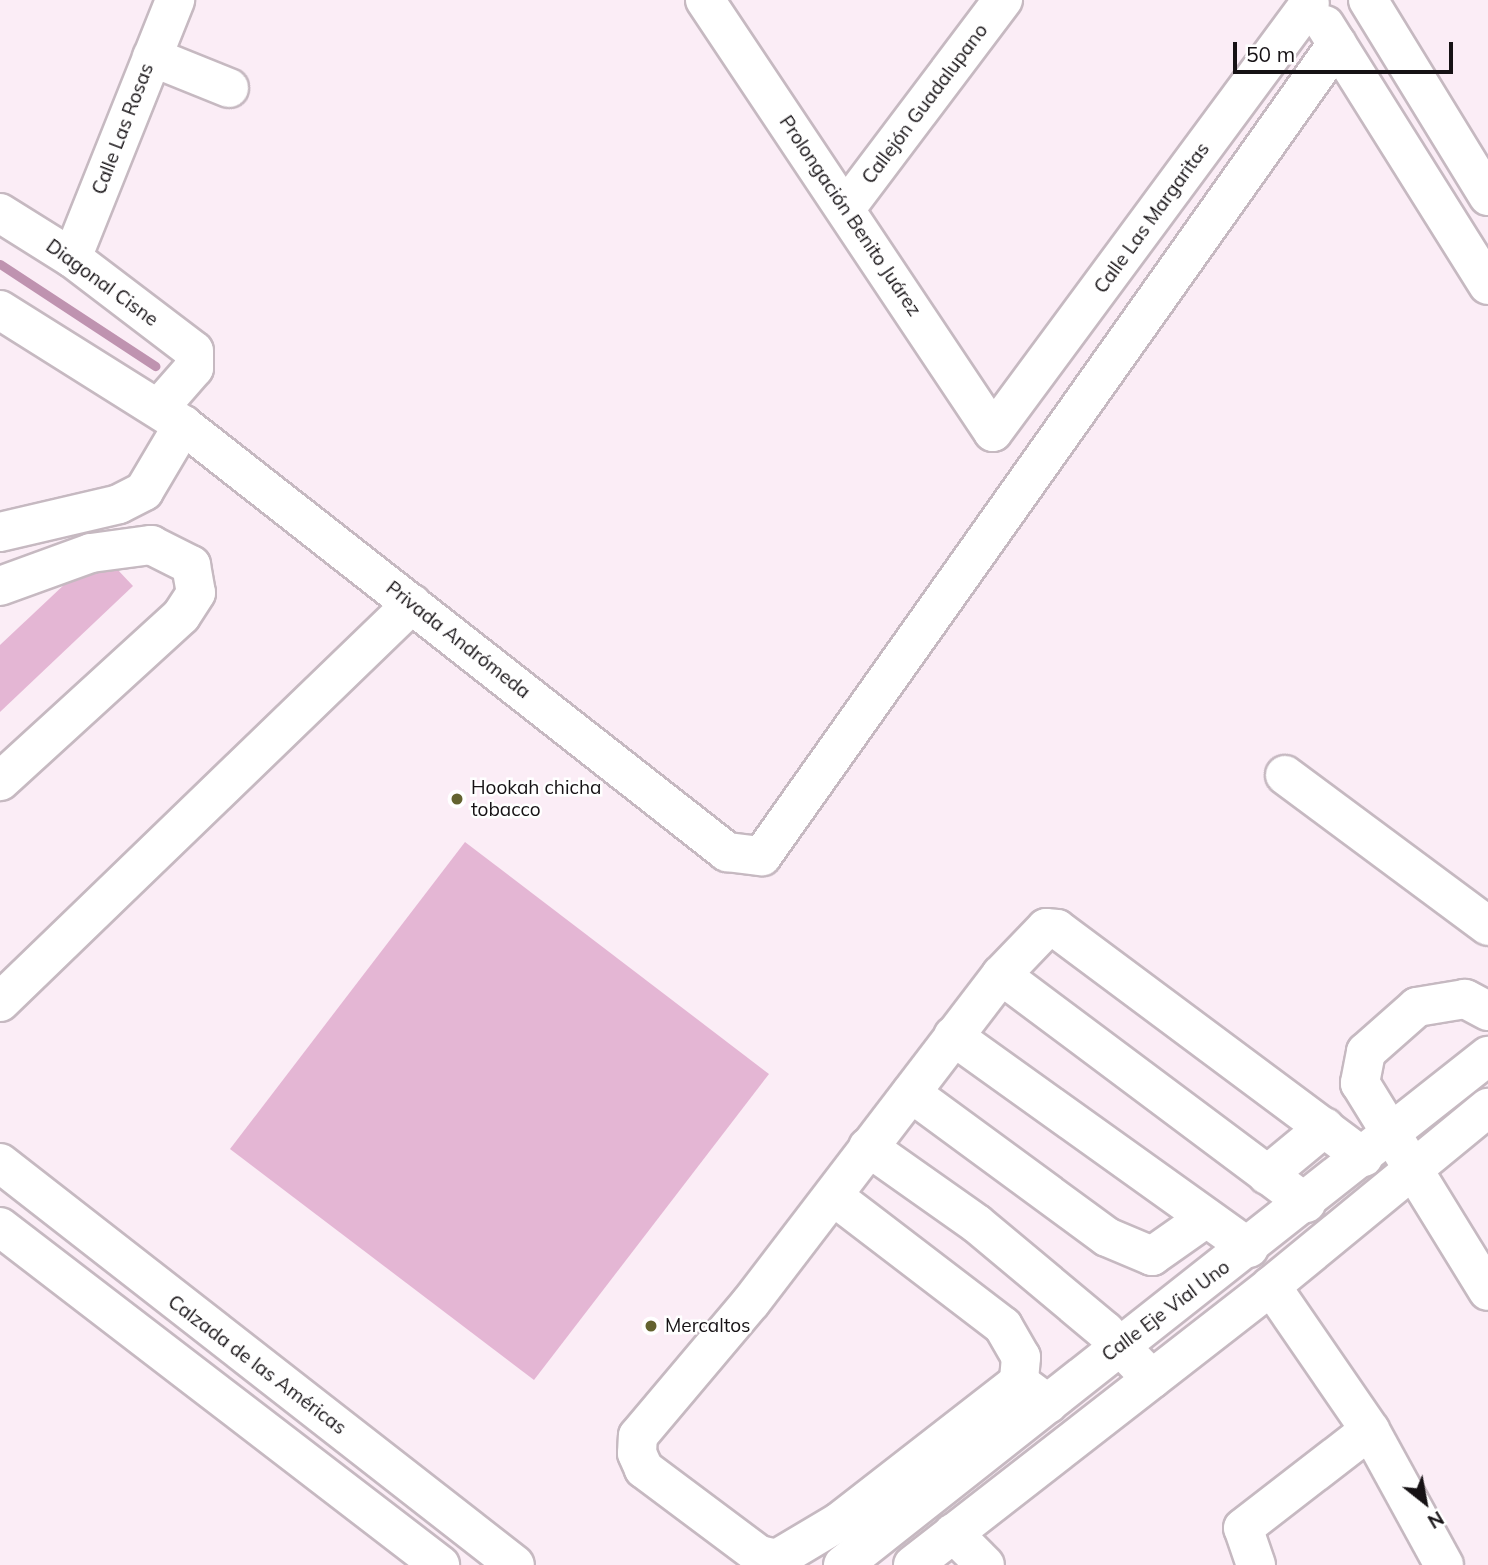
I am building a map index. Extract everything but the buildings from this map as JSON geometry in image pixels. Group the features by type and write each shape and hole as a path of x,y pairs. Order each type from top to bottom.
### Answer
{"street":[{"name":"Calle Las Rosas","path":"72,258 175,0"},
{"name":"Prolongación Benito Juárez","path":"705,0 993,432"},
{"name":"Callejón Guadalupano","path":"846,208 1003,0"},
{"path":"1368,0 1488,196"},
{"path":"1310,1 1488,285"},
{"name":"Calle Las Margaritas","path":"993,432 1310,1"},
{"name":"Privada Andrómeda","path":"171,416 727,852 762,856 1337,44"},
{"path":"152,57 229,88"},
{"name":"Diagonal Cisne","path":"0,214 72,258 199,359 171,416"},
{"path":"0,310 171,416 144,491 119,505 0,532"},
{"path":"0,586 91,553 151,545 191,565 196,593 181,616 0,781"},
{"path":"0,1002 412,604"},
{"path":"1285,775 1488,926"},
{"path":"833,1196 1003,1326 1021,1357 1033,1393 839,1522 777,1559 759,1555 644,1469 638,1436 833,1196 1001,975 1046,928 1056,929 1325,1127 1376,1146 1416,1165 1488,1291"},
{"path":"1001,975 1083,1031 1306,1203"},
{"path":"1376,1146 1360,1083 1366,1052 1418,1007 1465,999 1488,1011"},
{"path":"953,1036 1249,1248"},
{"name":"Calle Eje Vial Uno","path":"842,1565 1033,1393 1121,1345 1249,1248 1488,1056"},
{"path":"911,1093 1107,1237 1152,1256 1206,1218"},
{"path":"912,1565 1271,1286 1488,1108"},
{"path":"1267,1175 1325,1127"},
{"path":"868,1147 977,1224 1121,1345 1152,1379"},
{"name":"Calzada de las Américas","path":"0,1163 515,1565"},
{"path":"0,1227 440,1565"},
{"path":"1271,1286 1370,1430 1444,1565"},
{"path":"1256,1565 1243,1528 1370,1430"},
{"path":"953,1533 985,1565"}],"waterway":[{"path":"0,264 155,366"}],"place":[{"name":"Hookah chicha tobacco","path":"457,799"},
{"name":"Mercaltos","path":"651,1326"}]}
